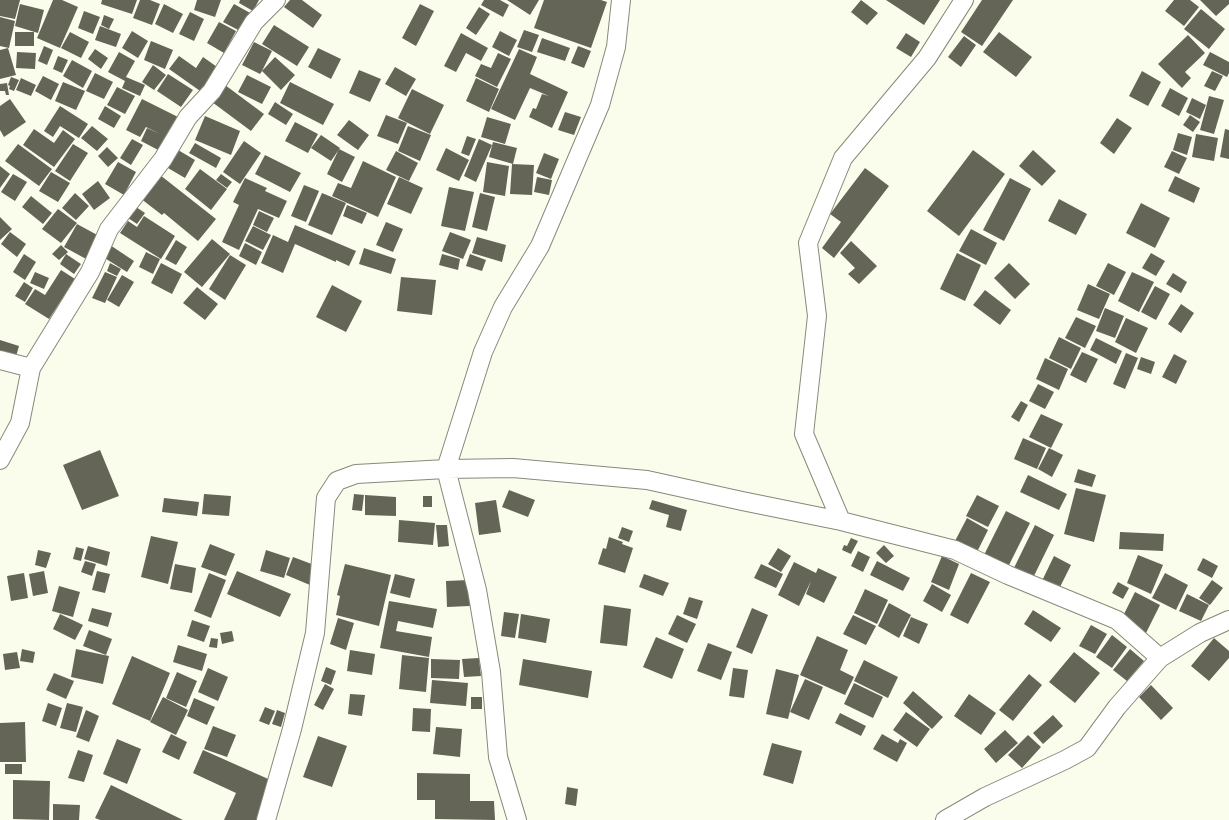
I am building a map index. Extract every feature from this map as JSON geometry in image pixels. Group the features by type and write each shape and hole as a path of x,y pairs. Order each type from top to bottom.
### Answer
{"street":[{"path":"0,460 20,423 31,368 90,272 109,229 162,159 188,117 212,92 254,22 276,0"},
{"path":"517,820 498,757 491,672 477,590 446,469 483,352 503,306 540,246 600,105 616,47 621,0"},
{"path":"841,521 804,434 816,316 808,243 843,158 927,58 964,0"},
{"path":"0,360 31,368"},
{"path":"266,820 292,729 315,633 326,498 337,481 356,474 446,469 513,468 647,480 742,502 841,521 955,550 1008,575 1116,620 1160,658"},
{"path":"945,820 985,797 1087,748 1117,707 1160,658 1200,633 1229,620"}],"building":[{"path":"0,0 20,0 15,19 0,16"},
{"path":"53,0 62,0 78,7 60,48 37,38"},
{"path":"102,0 137,0 132,14 101,4"},
{"path":"140,0 150,0 160,4 152,25 133,18"},
{"path":"197,0 221,0 215,17 194,10"},
{"path":"240,0 259,0 253,11 239,3"},
{"path":"290,0 302,0 322,15 313,28 284,7"},
{"path":"484,0 500,0 509,5 503,17 481,5"},
{"path":"507,0 539,0 530,15"},
{"path":"544,0 601,0 607,2 591,48 534,28"},
{"path":"861,0 878,13 867,25 851,12"},
{"path":"886,0 940,0 924,25"},
{"path":"982,0 1013,0 982,46 961,32"},
{"path":"1174,0 1190,0 1199,7 1184,26 1165,11"},
{"path":"1200,0 1229,0 1229,4 1216,16"},
{"path":"20,4 44,10 38,33 15,26"},
{"path":"164,4 183,14 173,33 155,24"},
{"path":"234,4 252,14 242,32 223,22"},
{"path":"420,4 434,11 416,46 402,38"},
{"path":"479,7 490,14 476,35 466,28"},
{"path":"1201,9 1225,29 1209,49 1184,29"},
{"path":"84,11 100,17 93,34 78,28"},
{"path":"190,12 204,19 194,41 179,34"},
{"path":"104,15 114,19 109,29 101,25"},
{"path":"0,17 15,21 9,48 0,46"},
{"path":"219,22 236,31 224,53 207,43"},
{"path":"274,25 309,47 297,66 262,44"},
{"path":"100,26 121,34 116,47 95,40"},
{"path":"524,30 539,35 532,52 517,47"},
{"path":"132,31 148,41 138,58 122,48"},
{"path":"500,31 517,40 509,56 492,47"},
{"path":"15,32 34,32 34,46 15,46"},
{"path":"70,32 89,42 81,58 61,48"},
{"path":"999,32 1032,57 1016,77 983,52"},
{"path":"461,33 488,48 481,61 466,53 456,72 444,66"},
{"path":"906,33 920,42 911,57 896,48"},
{"path":"1188,35 1205,53 1185,72 1191,78 1182,88 1158,64"},
{"path":"964,36 976,45 961,67 948,57"},
{"path":"542,38 570,48 565,61 537,52"},
{"path":"151,41 173,50 165,69 144,60"},
{"path":"254,42 272,51 260,74 242,65"},
{"path":"44,46 53,50 47,65 38,61"},
{"path":"578,46 591,51 584,68 571,63"},
{"path":"8,48 16,75 0,79 0,50"},
{"path":"318,48 341,59 331,79 308,67"},
{"path":"95,49 108,58 101,69 88,59"},
{"path":"519,49 537,57 530,74 568,92 552,128 529,117 533,108 536,109 542,94 549,96 530,88 515,120 491,109"},
{"path":"17,52 36,53 35,69 16,68"},
{"path":"119,52 135,61 126,77 145,85 140,96 122,88 125,81 108,72"},
{"path":"1210,52 1229,62 1227,77 1203,65"},
{"path":"498,53 511,59 497,87 475,76 481,64 491,68"},
{"path":"58,56 68,60 62,73 53,69"},
{"path":"179,56 196,68 203,57 220,69 203,93 169,69"},
{"path":"275,57 295,75 281,90 262,71"},
{"path":"72,60 92,71 83,88 63,76"},
{"path":"153,65 166,75 154,90 142,82"},
{"path":"395,67 416,79 406,96 385,84"},
{"path":"359,70 381,79 370,102 349,93"},
{"path":"1142,71 1161,82 1148,106 1129,96"},
{"path":"1212,71 1223,76 1215,91 1204,86"},
{"path":"95,73 113,82 104,99 86,91"},
{"path":"168,74 193,90 181,107 157,91"},
{"path":"247,75 271,87 262,104 238,92"},
{"path":"43,76 59,84 51,100 35,91"},
{"path":"11,77 19,80 14,91 9,89 10,86 8,85"},
{"path":"21,78 36,85 31,96 16,90"},
{"path":"476,78 499,89 489,112 466,101"},
{"path":"63,82 85,91 76,110 55,101"},
{"path":"290,82 334,104 323,125 280,103"},
{"path":"7,83 9,95 6,95 5,91 0,91 0,84"},
{"path":"225,85 264,114 251,131 212,102"},
{"path":"117,87 135,96 125,114 107,105"},
{"path":"1170,88 1188,98 1179,116 1161,106"},
{"path":"412,89 444,105 430,134 398,118"},
{"path":"1209,96 1224,100 1214,134 1200,130"},
{"path":"1192,98 1206,105 1200,119 1186,112"},
{"path":"10,99 26,122 4,137 0,130 0,106"},
{"path":"142,99 180,118 160,151 141,141 147,128 160,134 146,127 140,137 126,130"},
{"path":"275,102 293,114 286,125 268,114"},
{"path":"60,106 88,124 79,138 60,126 53,137 44,131"},
{"path":"105,106 121,116 114,128 98,119"},
{"path":"565,112 581,117 574,135 558,130"},
{"path":"386,115 407,123 398,144 377,136"},
{"path":"1190,115 1200,122 1193,132 1183,125"},
{"path":"205,116 240,131 231,155 195,140"},
{"path":"487,117 511,124 505,144 481,137"},
{"path":"1117,118 1132,128 1114,154 1100,143"},
{"path":"349,120 369,135 358,150 337,135"},
{"path":"295,122 318,134 308,153 285,141"},
{"path":"92,126 108,139 97,151 81,138"},
{"path":"408,126 431,135 420,161 398,151"},
{"path":"34,129 54,143 63,130 75,139 54,167 23,145"},
{"path":"1225,129 1229,130 1229,159 1220,157"},
{"path":"1178,133 1192,137 1187,155 1173,150"},
{"path":"1196,134 1218,138 1214,161 1192,157"},
{"path":"321,135 340,148 331,161 311,148"},
{"path":"467,136 476,139 469,156 461,153"},
{"path":"132,139 143,145 131,165 120,158"},
{"path":"479,139 492,145 476,182 464,176"},
{"path":"244,141 261,153 240,184 223,172"},
{"path":"493,142 517,148 513,164 489,157"},
{"path":"195,143 221,158 216,168 189,153"},
{"path":"18,144 52,169 39,186 5,161"},
{"path":"73,144 88,153 70,181 55,171"},
{"path":"107,147 118,158 108,167 98,156"},
{"path":"446,148 469,160 459,181 436,170"},
{"path":"339,149 355,157 342,182 327,174"},
{"path":"178,150 195,160 185,178 168,168"},
{"path":"973,150 1005,174 959,236 927,211"},
{"path":"1033,150 1056,171 1042,186 1019,166"},
{"path":"396,151 418,163 409,181 386,170"},
{"path":"1172,151 1187,158 1179,174 1164,167"},
{"path":"544,153 559,159 551,179 536,173"},
{"path":"265,155 301,173 290,192 255,174"},
{"path":"363,161 396,177 378,217 332,196 338,183 351,188"},
{"path":"118,162 136,172 124,195 105,184"},
{"path":"487,162 509,166 505,196 483,192"},
{"path":"512,164 534,165 532,195 510,194"},
{"path":"0,166 10,174 0,188"},
{"path":"865,168 889,186 834,258 822,248 841,222 830,214"},
{"path":"200,169 227,189 211,210 185,189"},
{"path":"51,172 70,183 58,202 39,191"},
{"path":"13,174 27,182 15,201 1,192"},
{"path":"221,174 232,182 227,188 216,180"},
{"path":"160,175 216,219 198,241 164,213 162,215 140,198"},
{"path":"1175,176 1200,188 1194,203 1168,191"},
{"path":"399,177 423,188 411,214 387,204"},
{"path":"537,177 552,180 549,195 534,192"},
{"path":"245,178 267,188 265,191 287,201 279,218 258,209 239,250 222,242 239,205 233,202"},
{"path":"1010,178 1031,189 1004,241 983,230"},
{"path":"98,181 110,198 94,210 82,194"},
{"path":"304,185 319,191 306,222 291,216"},
{"path":"449,187 474,192 465,231 441,226"},
{"path":"75,193 89,206 76,220 62,208"},
{"path":"322,193 346,203 332,235 308,225"},
{"path":"480,193 495,197 487,231 472,227"},
{"path":"31,196 52,213 43,224 22,207"},
{"path":"1059,199 1087,214 1076,235 1048,221"},
{"path":"1141,203 1170,218 1155,248 1126,233"},
{"path":"133,205 145,213 137,224 125,216"},
{"path":"347,205 367,213 362,224 343,216"},
{"path":"58,209 77,223 61,243 42,229"},
{"path":"259,211 274,218 267,232 253,225"},
{"path":"144,216 175,236 161,259 120,233 128,221 137,227"},
{"path":"0,217 12,229 0,240"},
{"path":"386,222 403,229 393,252 376,245"},
{"path":"77,224 101,237 88,260 64,247"},
{"path":"295,225 356,251 349,266 295,244 283,273 261,263 273,235 288,242"},
{"path":"253,226 271,235 263,250 245,241"},
{"path":"971,229 997,243 986,265 959,251"},
{"path":"10,232 26,244 17,257 1,244"},
{"path":"450,232 471,240 463,259 442,251"},
{"path":"477,237 506,245 502,262 472,253"},
{"path":"212,239 230,254 202,287 184,272"},
{"path":"176,240 187,247 176,265 165,259"},
{"path":"851,241 877,266 859,284 848,274 855,268 840,253"},
{"path":"245,243 262,252 256,265 239,256"},
{"path":"61,245 68,252 59,260 52,254"},
{"path":"110,245 134,261 127,272 103,257"},
{"path":"364,248 396,259 391,274 359,264"},
{"path":"146,252 160,259 153,274 139,267"},
{"path":"957,253 981,265 965,301 940,289"},
{"path":"1151,253 1165,261 1156,276 1142,268"},
{"path":"24,254 36,262 25,280 13,272"},
{"path":"66,254 81,264 74,274 60,264"},
{"path":"442,254 460,259 458,270 439,265"},
{"path":"470,254 486,260 482,271 466,266"},
{"path":"230,255 246,265 225,300 209,289"},
{"path":"110,263 121,269 117,276 107,271"},
{"path":"161,263 182,274 172,294 151,283"},
{"path":"1009,263 1030,284 1015,299 994,278"},
{"path":"1108,263 1126,272 1114,295 1096,286"},
{"path":"61,270 75,279 49,319 25,304 35,289 45,295"},
{"path":"35,272 49,278 44,289 30,283"},
{"path":"105,272 117,277 105,303 92,298"},
{"path":"1132,272 1154,282 1139,312 1118,301"},
{"path":"1173,273 1187,282 1181,293 1166,284"},
{"path":"122,275 134,282 119,307 107,300"},
{"path":"401,277 436,280 432,315 397,311"},
{"path":"24,282 33,288 25,302 15,296"},
{"path":"1088,284 1110,294 1099,319 1077,310"},
{"path":"332,285 362,301 346,332 316,317"},
{"path":"1155,286 1170,294 1156,320 1141,312"},
{"path":"197,287 218,304 205,320 183,303"},
{"path":"985,290 1011,310 1000,325 973,305"},
{"path":"1181,304 1194,313 1181,333 1168,324"},
{"path":"1105,308 1124,316 1115,338 1096,331"},
{"path":"1076,317 1096,326 1085,348 1065,338"},
{"path":"1126,318 1148,328 1136,353 1115,342"},
{"path":"1059,337 1081,348 1071,369 1049,358"},
{"path":"1096,338 1122,351 1116,364 1090,350"},
{"path":"0,340 19,346 15,360 0,356"},
{"path":"1082,352 1098,359 1086,383 1070,375"},
{"path":"1126,353 1138,358 1125,389 1113,384"},
{"path":"1174,354 1187,361 1176,384 1162,377"},
{"path":"1141,357 1155,362 1151,374 1137,369"},
{"path":"1045,358 1068,369 1059,390 1036,379"},
{"path":"1038,384 1054,392 1045,409 1029,401"},
{"path":"1021,401 1028,405 1019,422 1011,417"},
{"path":"1041,414 1063,424 1051,448 1029,437"},
{"path":"1023,438 1046,448 1037,469 1014,459"},
{"path":"1049,448 1063,455 1052,477 1038,469"},
{"path":"100,450 119,496 82,510 63,465"},
{"path":"1078,469 1096,475 1092,487 1074,482"},
{"path":"1028,475 1067,494 1059,510 1020,492"},
{"path":"1076,488 1106,495 1094,542 1064,534"},
{"path":"509,490 535,500 528,517 502,507"},
{"path":"204,494 231,496 229,516 202,514"},
{"path":"354,494 364,495 362,511 352,510"},
{"path":"365,495 396,497 396,516 365,515"},
{"path":"977,495 999,506 988,527 966,516"},
{"path":"423,496 432,496 432,507 423,507"},
{"path":"164,498 199,502 197,516 162,512"},
{"path":"496,500 501,532 479,535 475,503"},
{"path":"652,500 687,510 681,531 666,527 669,515 649,509"},
{"path":"1006,511 1030,523 1008,567 984,555"},
{"path":"967,518 988,530 977,552 955,541"},
{"path":"399,520 435,523 433,545 398,542"},
{"path":"436,525 447,525 449,546 438,547"},
{"path":"1035,525 1054,535 1031,582 1012,572"},
{"path":"622,527 633,531 629,542 618,538"},
{"path":"1120,532 1164,534 1163,551 1119,549"},
{"path":"151,536 178,542 168,584 141,577"},
{"path":"609,537 633,548 625,573 598,564 603,548 606,549"},
{"path":"851,538 858,541 851,554 842,550 844,545 847,546"},
{"path":"210,544 235,554 226,576 201,567"},
{"path":"884,545 894,556 886,563 876,553"},
{"path":"88,546 110,552 107,566 84,559"},
{"path":"76,547 84,549 81,561 73,559"},
{"path":"778,548 791,556 781,572 768,564"},
{"path":"38,550 51,553 46,568 35,565"},
{"path":"266,550 290,558 284,578 260,571"},
{"path":"858,551 870,557 863,572 851,566"},
{"path":"1138,555 1163,565 1151,594 1127,583"},
{"path":"942,556 959,564 949,590 931,582"},
{"path":"1054,556 1071,565 1057,593 1040,585"},
{"path":"293,557 317,566 310,585 286,575"},
{"path":"1203,558 1218,566 1212,578 1197,570"},
{"path":"85,561 96,564 92,576 81,572"},
{"path":"877,561 910,578 903,591 870,575"},
{"path":"794,562 816,573 818,568 837,577 824,603 806,594 811,581 799,606 778,595"},
{"path":"175,564 196,568 192,593 170,589"},
{"path":"345,564 391,575 379,626 336,615 340,596 337,595"},
{"path":"761,564 783,574 776,588 754,578"},
{"path":"44,571 48,593 33,596 29,574"},
{"path":"97,571 110,574 105,593 92,590"},
{"path":"237,571 291,594 280,617 227,594"},
{"path":"24,573 28,598 11,601 7,576"},
{"path":"209,573 226,580 211,618 194,611"},
{"path":"971,573 990,582 968,624 950,615"},
{"path":"1165,573 1188,585 1176,610 1152,598"},
{"path":"395,574 415,579 410,598 390,593"},
{"path":"644,574 669,583 663,596 639,587"},
{"path":"469,580 470,606 447,607 446,581"},
{"path":"1212,580 1223,588 1210,605 1199,598"},
{"path":"1118,582 1129,588 1123,599 1112,593"},
{"path":"932,584 951,595 942,612 923,601"},
{"path":"59,586 80,592 73,617 52,611"},
{"path":"865,589 888,600 877,624 854,613"},
{"path":"1135,592 1160,605 1146,633 1121,620"},
{"path":"1187,594 1209,605 1201,621 1179,611"},
{"path":"689,597 703,601 697,619 683,614"},
{"path":"389,601 437,609 433,628 398,621 396,631 432,637 429,657 380,648"},
{"path":"889,603 911,615 899,638 878,626"},
{"path":"604,605 631,609 627,646 600,643"},
{"path":"92,608 112,613 108,627 88,621"},
{"path":"752,608 768,615 752,654 736,647"},
{"path":"1033,610 1061,628 1051,642 1024,624"},
{"path":"504,612 519,614 515,638 501,636"},
{"path":"60,614 83,625 75,640 53,629"},
{"path":"521,614 550,619 546,643 518,638"},
{"path":"677,615 696,624 687,643 668,634"},
{"path":"853,615 876,626 866,645 843,634"},
{"path":"911,617 928,624 919,644 903,636"},
{"path":"338,618 354,623 346,650 330,644"},
{"path":"192,620 210,626 204,642 187,636"},
{"path":"1091,625 1107,634 1095,654 1079,646"},
{"path":"89,630 112,639 106,655 83,646"},
{"path":"232,631 234,641 222,644 220,633"},
{"path":"1112,635 1127,647 1112,668 1096,657"},
{"path":"817,636 848,650 840,670 854,677 845,695 800,675"},
{"path":"656,637 684,649 672,679 643,667"},
{"path":"211,638 218,639 217,648 209,647"},
{"path":"1214,638 1229,651 1229,658 1209,681 1191,666"},
{"path":"708,643 732,652 721,680 697,671"},
{"path":"178,645 207,654 202,671 173,662"},
{"path":"22,649 35,652 33,663 20,661"},
{"path":"76,649 109,656 103,684 71,677"},
{"path":"1130,649 1144,661 1127,681 1113,670"},
{"path":"350,650 375,654 372,675 347,671"},
{"path":"17,652 20,668 5,670 3,654"},
{"path":"1074,652 1100,673 1075,703 1049,682"},
{"path":"402,655 429,658 426,692 399,689"},
{"path":"132,656 170,673 150,721 112,704"},
{"path":"479,658 481,676 464,677 462,659"},
{"path":"431,659 460,660 459,679 431,678"},
{"path":"523,659 592,671 588,698 519,685"},
{"path":"864,660 898,677 888,698 854,681"},
{"path":"326,667 336,671 331,685 321,681"},
{"path":"208,668 228,677 218,701 198,692"},
{"path":"733,668 748,670 744,698 729,696"},
{"path":"776,669 799,675 788,719 766,714"},
{"path":"177,672 197,681 186,707 166,698"},
{"path":"54,673 74,681 66,699 46,690"},
{"path":"1029,674 1042,685 1013,721 999,710"},
{"path":"805,679 823,687 809,720 790,712"},
{"path":"432,680 468,683 466,706 430,703"},
{"path":"854,683 883,697 873,718 844,704"},
{"path":"325,684 334,689 323,710 314,705"},
{"path":"1151,685 1173,708 1161,720 1139,697"},
{"path":"913,691 943,717 932,729 903,703"},
{"path":"350,694 365,695 362,716 348,714"},
{"path":"969,694 996,713 981,735 954,716"},
{"path":"163,697 188,710 176,735 150,722"},
{"path":"471,697 482,697 482,709 471,709"},
{"path":"194,698 215,707 207,725 187,716"},
{"path":"48,703 62,708 56,726 42,721"},
{"path":"67,703 83,707 76,732 60,728"},
{"path":"265,707 275,711 269,725 259,721"},
{"path":"413,708 431,709 430,732 412,731"},
{"path":"86,710 99,716 89,742 76,737"},
{"path":"277,710 285,713 281,727 272,724"},
{"path":"906,712 930,729 917,747 893,730"},
{"path":"840,713 866,726 861,736 835,723"},
{"path":"1053,715 1063,726 1043,744 1033,733"},
{"path":"25,722 26,762 0,762 0,723"},
{"path":"213,726 236,735 227,757 204,749"},
{"path":"436,727 462,729 460,757 433,754"},
{"path":"1005,730 1018,743 996,763 984,749"},
{"path":"171,734 187,742 179,760 162,752"},
{"path":"882,734 898,743 900,739 907,743 897,762 873,749"},
{"path":"1028,735 1041,747 1022,768 1008,755"},
{"path":"318,736 347,746 332,787 303,777"},
{"path":"117,739 141,749 127,784 103,774"},
{"path":"772,743 802,751 793,784 763,775"},
{"path":"78,750 93,755 84,782 68,778"},
{"path":"203,750 275,782 258,820 224,820 236,793 193,773"},
{"path":"5,764 22,764 22,774 5,774"},
{"path":"417,773 470,774 470,801 494,801 495,820 435,819 435,800 417,800"},
{"path":"13,780 50,781 49,820 13,819"},
{"path":"111,785 183,820 100,820 95,818"},
{"path":"567,787 578,789 576,806 565,804"},
{"path":"53,804 80,805 79,820 53,820"}]}
